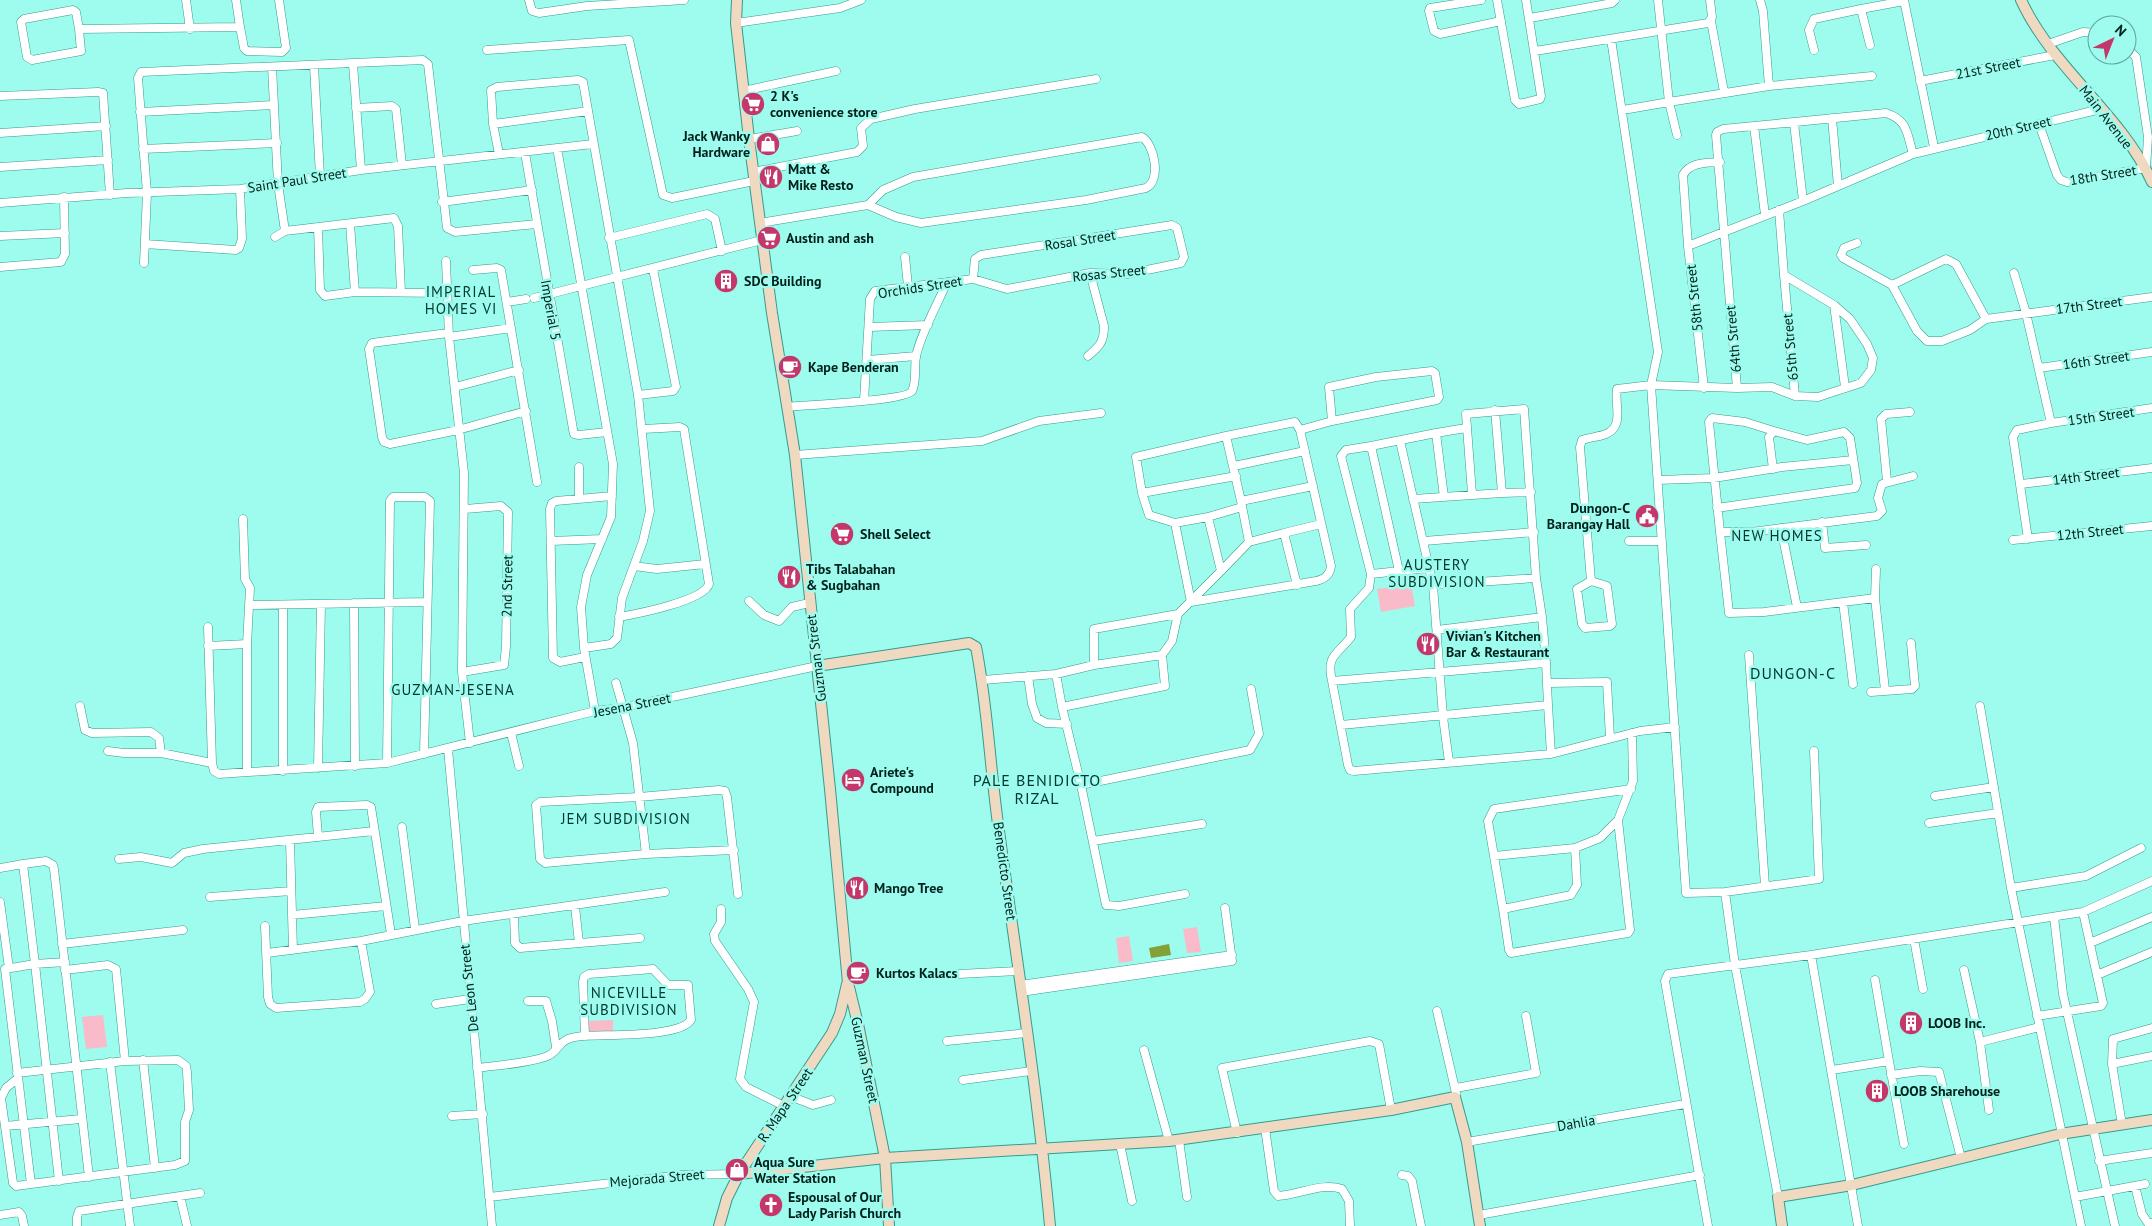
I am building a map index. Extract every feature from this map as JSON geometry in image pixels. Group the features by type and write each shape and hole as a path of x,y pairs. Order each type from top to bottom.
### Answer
{"street":[{"path":"186,0 190,29"},
{"path":"236,0 244,48 247,51 284,51 286,48 279,0"},
{"path":"529,4 534,13 539,13 586,3 684,0"},
{"name":"Guzman Street","path":"736,0 736,23 749,139 794,455 848,983 885,1158 889,1226"},
{"path":"736,23 840,8 861,0"},
{"path":"1481,0 1430,8 1434,31 1440,34 1501,22"},
{"path":"1497,0 1515,100 1519,104 1541,98 1526,0"},
{"path":"1530,18 1612,3 1615,0"},
{"path":"1658,0 1668,102 1677,135"},
{"path":"1710,0 1711,21 1724,92"},
{"path":"1760,0 1763,11 1769,86"},
{"path":"1814,50 1809,30 1814,19 1820,16 1904,0 1934,147"},
{"name":"Main Avenue","path":"2021,0 2030,19 2055,55 2102,108 2146,168 2152,182"},
{"path":"1861,9 1870,45"},
{"path":"73,10 76,12 79,29 81,51 32,60 27,57 21,22 24,18 73,10"},
{"path":"1535,51 1711,21"},
{"path":"79,29 240,28"},
{"path":"2048,44 2087,32"},
{"path":"1610,39 1623,110 1657,346 1651,385 1685,890 1688,894 1725,892 1816,880 1821,875 1814,751"},
{"path":"487,50 629,40 663,195 668,198 857,152 863,146 861,128 871,119 915,108 1096,79"},
{"name":"21st Street","path":"1920,81 2055,55"},
{"path":"144,263 147,193 138,78 141,72 422,60 427,62 442,202 447,228 452,232 537,224"},
{"path":"353,64 361,170"},
{"path":"2137,64 2148,137 2146,168"},
{"path":"314,66 320,176"},
{"path":"272,67 278,184 285,231"},
{"path":"743,91 836,71"},
{"path":"1623,110 1724,92 1872,76"},
{"path":"499,154 493,124 491,90 497,87 578,80 583,84 638,395 650,511 643,541 622,598 616,641 611,644 584,648"},
{"path":"0,96 101,92 104,96 110,196"},
{"path":"140,112 274,105"},
{"path":"356,108 392,106 396,108 402,165"},
{"name":"20th Street","path":"1838,186 1934,147 2102,108"},
{"path":"493,124 588,111"},
{"path":"1765,215 1754,126 1886,113 1896,116 1904,123 1913,154"},
{"path":"1832,118 1838,186"},
{"path":"1794,123 1803,201"},
{"name":"18th Street","path":"2038,124 2056,175 2061,180 2067,182 2146,168"},
{"path":"0,133 106,126"},
{"name":"64th Street","path":"1754,126 1723,129 1717,132 1737,388 1772,387 1795,396"},
{"path":"749,139 796,131"},
{"path":"760,223 868,205 896,217 921,223 1086,200 1146,188 1153,182 1156,174 1148,142 1142,137 914,177 889,186 868,205"},
{"path":"143,149 277,143"},
{"name":"Saint Paul Street","path":"0,203 240,189 361,170 593,144"},
{"path":"557,148 613,464 611,517 587,575 581,607 585,657 595,711"},
{"name":"Imperial 5","path":"525,153 548,294 574,434 607,432"},
{"path":"0,167 108,160"},
{"path":"1688,246 1683,175 1686,168 1696,164 1720,162"},
{"name":"58th Street","path":"1704,388 1688,246 1838,186"},
{"path":"145,244 236,250 240,248 242,239 240,189"},
{"path":"442,202 532,190"},
{"path":"0,267 61,262 65,254 64,198"},
{"name":"65th Street","path":"1779,210 1795,396 1818,398 1861,383 1866,379 1871,370 1873,358 1858,330 1834,305"},
{"path":"609,238 707,214 715,219 722,251"},
{"path":"275,238 285,231 350,224 390,217 396,220 401,292"},
{"path":"350,224 355,292"},
{"name":"Rosal Street","path":"972,279 974,261 981,254 1172,225 1176,228 1184,257"},
{"path":"318,227 321,292 328,297 355,292 445,293"},
{"path":"0,236 65,233"},
{"path":"507,302 616,278 762,240"},
{"path":"1857,243 1844,248 1841,255 1892,285 1916,331 1927,341 1942,341 1970,330 1986,319 1956,264 1950,260 1946,259 1892,285"},
{"path":"905,257 908,286"},
{"name":"Rosas Street","path":"972,279 1006,289 1090,273 1127,274 1180,263 1184,257"},
{"path":"446,261 445,293 448,335 464,473 462,672 470,743"},
{"path":"473,270 500,269 512,328 537,482"},
{"path":"638,395 673,391 676,387 653,269"},
{"path":"1088,356 1100,346 1104,335 1104,326 1090,273"},
{"path":"2014,273 2026,313 2051,423"},
{"path":"1784,275 1834,305 1845,387"},
{"name":"Orchids Street","path":"869,327 870,299 874,291 972,279"},
{"path":"787,407 904,396 913,389 916,356 947,282"},
{"name":"17th Street","path":"1986,319 2152,297"},
{"path":"864,401 869,327 928,325"},
{"path":"512,328 372,342 369,349 384,442 390,444 458,430 526,411"},
{"name":"16th Street","path":"2039,368 2152,352"},
{"path":"868,360 916,356"},
{"path":"455,387 518,370"},
{"path":"1300,430 1332,420 1437,400 1439,397 1435,373 1432,371 1376,377 1329,387 1332,420"},
{"path":"1592,582 1580,447 1582,440 1605,435 1615,426 1618,418 1617,389 1651,385 1737,388"},
{"name":"15th Street","path":"2028,539 2013,437 2017,430 2152,408"},
{"path":"1472,494 1466,414 1524,409 1536,578 1542,617 1548,683 1551,754"},
{"path":"1495,410 1502,493"},
{"path":"1887,481 1881,419 1886,414 1910,412"},
{"path":"794,455 982,441 1040,421 1101,413"},
{"path":"1717,508 1854,488 1857,483 1850,438 1844,432 1807,440 1745,422 1710,420 1714,478 1717,508 1729,613 1764,612 1875,598"},
{"path":"1191,602 1324,579 1330,570 1313,486 1300,430 1292,421 1139,454 1136,459 1142,494 1149,515 1175,523 1208,517 1242,504 1313,486"},
{"path":"619,617 657,610 707,589 709,584 684,429 680,427 643,429"},
{"path":"1466,428 1346,450 1341,456 1371,574 1369,588 1350,609 1351,637 1331,659 1329,667 1350,770 1551,754 1632,733 1675,727"},
{"path":"1773,469 1769,437 1774,431"},
{"path":"1436,433 1444,497"},
{"path":"1226,436 1249,542"},
{"path":"1400,441 1433,585 1443,717 1449,762"},
{"path":"1371,446 1399,571"},
{"path":"1234,466 1305,451"},
{"path":"1658,480 1714,478 1853,460"},
{"path":"578,467 579,498"},
{"name":"14th Street","path":"2021,484 2152,468"},
{"path":"1142,494 1236,476"},
{"path":"1720,532 1781,528 1880,515 1882,512 1878,492 1882,484 1887,481 1913,476"},
{"path":"1413,499 1531,492"},
{"path":"585,657 560,662 553,658 552,504 556,501 612,496"},
{"path":"387,763 391,603 390,501 393,497 425,497 430,501 426,602 424,754"},
{"name":"2nd Street","path":"462,672 504,665 506,648 508,512 501,506 465,509"},
{"path":"1208,517 1221,571"},
{"path":"243,519 245,579 250,588 247,644 247,771"},
{"path":"1822,522 1825,548 1866,545"},
{"path":"1175,523 1191,602"},
{"path":"1094,665 1094,629 1178,614 1249,542 1321,524"},
{"name":"12th Street","path":"2013,540 2152,526"},
{"path":"1781,528 1797,607"},
{"path":"1424,541 1534,532"},
{"path":"1284,533 1297,585"},
{"path":"552,541 602,539"},
{"path":"1629,541 1662,541"},
{"path":"634,566 657,569 705,564"},
{"path":"1371,574 1429,568"},
{"path":"1876,569 1875,598 1885,690"},
{"path":"1433,585 1536,578"},
{"path":"1592,582 1607,586 1612,624 1610,626 1585,628 1582,624 1577,590 1592,582"},
{"path":"749,601 764,615 779,620 792,607 809,603"},
{"path":"250,605 426,602"},
{"path":"1843,602 1853,684"},
{"path":"354,603 355,766"},
{"path":"318,768 321,604"},
{"path":"282,770 283,605"},
{"path":"1062,707 1165,686 1162,655 1172,641 1178,614"},
{"path":"1437,630 1542,617"},
{"path":"108,751 161,753 212,763 208,627"},
{"name":"Benedicto Street","path":"817,666 969,643 976,647 982,680 998,828 1043,1148 1050,1226"},
{"path":"1871,692 1912,689 1915,686 1911,643"},
{"path":"208,646 247,644"},
{"path":"982,680 1056,674 1094,665 1162,655"},
{"path":"1749,655 1765,886"},
{"path":"1332,681 1546,663"},
{"name":"Jesena Street","path":"212,763 214,771 219,774 387,763 595,711 621,708 817,666"},
{"path":"1056,674 1062,707 1082,785 1106,905 1119,906 1185,894"},
{"path":"1028,676 1032,704 1037,718 1046,723 1067,724"},
{"path":"1548,683 1607,682 1610,738"},
{"path":"616,683 621,708 633,743 646,854"},
{"path":"1082,785 1250,750 1260,734 1252,689"},
{"path":"80,706 85,730 92,733 151,732 158,738 161,753"},
{"path":"1341,725 1548,706"},
{"path":"1980,706 2011,888 2060,1134 2081,1226"},
{"path":"510,733 519,766"},
{"path":"1494,856 1575,848 1600,838 1618,820 1631,789 1634,777 1632,733"},
{"name":"De Leon Street","path":"448,749 492,1226"},
{"path":"1935,796 1994,787"},
{"path":"1618,820 1630,930 1628,933 1513,954 1509,950 1488,821 1494,809 1631,789"},
{"path":"734,850 646,854 545,864 540,859 537,803 725,791 728,797 734,850 738,894"},
{"path":"318,836 316,812 318,808 370,806 391,934"},
{"path":"1929,823 1998,813"},
{"path":"1093,841 1202,824"},
{"path":"402,827 415,929"},
{"path":"119,859 141,857 172,863 186,852 290,842 318,836 374,830"},
{"path":"290,842 293,950"},
{"path":"1503,909 1571,895 1577,885 1575,848"},
{"path":"2011,888 2086,876 2141,848"},
{"path":"0,868 46,861 53,865 89,1177"},
{"path":"23,864 59,1181"},
{"path":"1708,1226 1700,1175 1685,1104 1665,977 1672,973 1811,955 2083,912 2152,882"},
{"path":"210,897 292,891"},
{"path":"267,953 361,941 463,921 665,892"},
{"path":"1725,892 1782,1226"},
{"path":"0,902 5,969 31,1184"},
{"path":"292,915 386,906"},
{"path":"575,906 579,943"},
{"path":"1021,989 1232,958 1225,908"},
{"path":"721,909 721,922 714,934 715,941 748,989 754,1002 740,1079 746,1087 784,1106"},
{"path":"2037,1016 2067,1013 2102,1006 2103,1000 2083,912"},
{"path":"514,915 515,943 518,948 640,938"},
{"path":"2054,917 2067,1013 2099,1162 2115,1226"},
{"path":"2090,944 2152,917"},
{"path":"265,926 268,997 270,1004 276,1008 360,1002 365,999 370,992 361,941"},
{"path":"62,944 183,930"},
{"path":"1914,939 1923,989"},
{"path":"2097,975 2152,952"},
{"path":"1811,955 1858,1226"},
{"path":"5,969 34,964 65,966 108,965 116,969 126,1061"},
{"path":"477,1068 546,1057 563,1040 585,1036 609,1037 681,1029 690,1020 688,985 668,985 653,969 589,974 584,977 583,982 585,1036"},
{"path":"1964,970 1980,1042 1989,1110"},
{"path":"939,976 1019,971"},
{"path":"1875,980 1904,1144"},
{"name":"R. Mapa Street","path":"719,1226 727,1198 739,1174 832,1033 840,1014 848,983"},
{"path":"436,1004 470,999"},
{"path":"528,1001 546,1001 552,1021 556,1047"},
{"path":"1437,1011 1467,1142 1480,1226"},
{"path":"1456,1093 1536,1073 1526,1016"},
{"path":"1980,1042 2040,1027"},
{"path":"2122,1125 2112,1064 2113,1039 2152,1028"},
{"path":"947,1041 1027,1033"},
{"path":"1237,1133 1222,1068 1370,1041 1378,1044 1391,1110"},
{"path":"1144,1050 1174,1141 1187,1197"},
{"path":"2112,1064 2152,1056"},
{"path":"143,1060 155,1168"},
{"path":"178,1060 186,1066 189,1110 185,1122 185,1160 180,1164 123,1173 16,1186 13,1183 1,1094 18,1076 46,1070 110,1062 178,1060"},
{"path":"1832,1070 1889,1061"},
{"path":"110,1062 130,1226"},
{"path":"963,1080 1031,1071"},
{"path":"1891,1075 1920,1071 1939,1072 1960,1158"},
{"name":"Mejorada Street","path":"489,1197 682,1175 739,1174 885,1158 1174,1141 1391,1110 1456,1093"},
{"path":"790,1096 813,1105 826,1103 831,1100"},
{"name":"Dahlia","path":"1467,1142 1685,1104"},
{"path":"452,1116 483,1114"},
{"path":"5,1126 81,1119"},
{"path":"1778,1197 1852,1185 2060,1134 2152,1120"},
{"path":"1265,1128 1274,1191 1278,1196 1336,1186 1342,1188 1349,1202 1350,1226"},
{"path":"1120,1144 1132,1201"},
{"path":"2099,1162 2152,1153"},
{"path":"1402,1175 1408,1176 1412,1181 1421,1226"},
{"path":"1479,1215 1700,1175"},
{"path":"2075,1197 2145,1184"},
{"path":"2135,1186 2144,1220 2152,1224"},
{"path":"77,1226 77,1216 80,1211 200,1193"},
{"path":"180,1196 187,1226"},
{"path":"0,1215 19,1212 24,1226"}],"shaded area":[{"path":"1411,584 1415,606 1381,612 1377,589"},
{"path":"1197,927 1201,952 1187,953 1183,929"},
{"path":"1129,936 1133,961 1119,963 1116,938"},
{"path":"1169,944 1171,955 1151,958 1149,948"},
{"path":"103,1015 107,1047 86,1049 82,1017"},
{"path":"613,1020 613,1032 589,1033 589,1021"}],"place":[{"name":"2 K's convenience store","path":"753,104"},
{"name":"Jack Wanky Hardware","path":"768,144"},
{"name":"Matt & Mike Resto","path":"771,177"},
{"name":"Austin and ash","path":"769,238"},
{"name":"SDC Building","path":"726,281"},
{"name":"Kape Benderan","path":"790,367"},
{"name":"Dungon-C Barangay Hall","path":"1647,516"},
{"name":"Shell Select","path":"842,534"},
{"name":"Tibs Talabahan & Sugbahan","path":"789,577"},
{"name":"Vivian's Kitchen Bar & Restaurant","path":"1428,644"},
{"name":"Ariete's Compound","path":"853,780"},
{"name":"Mango Tree","path":"857,888"},
{"name":"Kurtos Kalacs","path":"858,973"},
{"name":"LOOB Inc.","path":"1911,1023"},
{"name":"LOOB Sharehouse","path":"1877,1091"},
{"name":"Aqua Sure Water Station","path":"737,1170"},
{"name":"Espousal of Our Lady Parish Church","path":"771,1205"}],"district":[{"name":"IMPERIAL HOMES VI","path":"461,300"},
{"name":"NEW HOMES","path":"1777,535"},
{"name":"AUSTERY SUBDIVISION","path":"1437,572"},
{"name":"DUNGON-C","path":"1793,673"},
{"name":"GUZMAN-JESENA","path":"453,689"},
{"name":"PALE BENIDICTO RIZAL","path":"1037,789"},
{"name":"JEM SUBDIVISION","path":"626,818"},
{"name":"NICEVILLE SUBDIVISION","path":"629,1000"}]}
